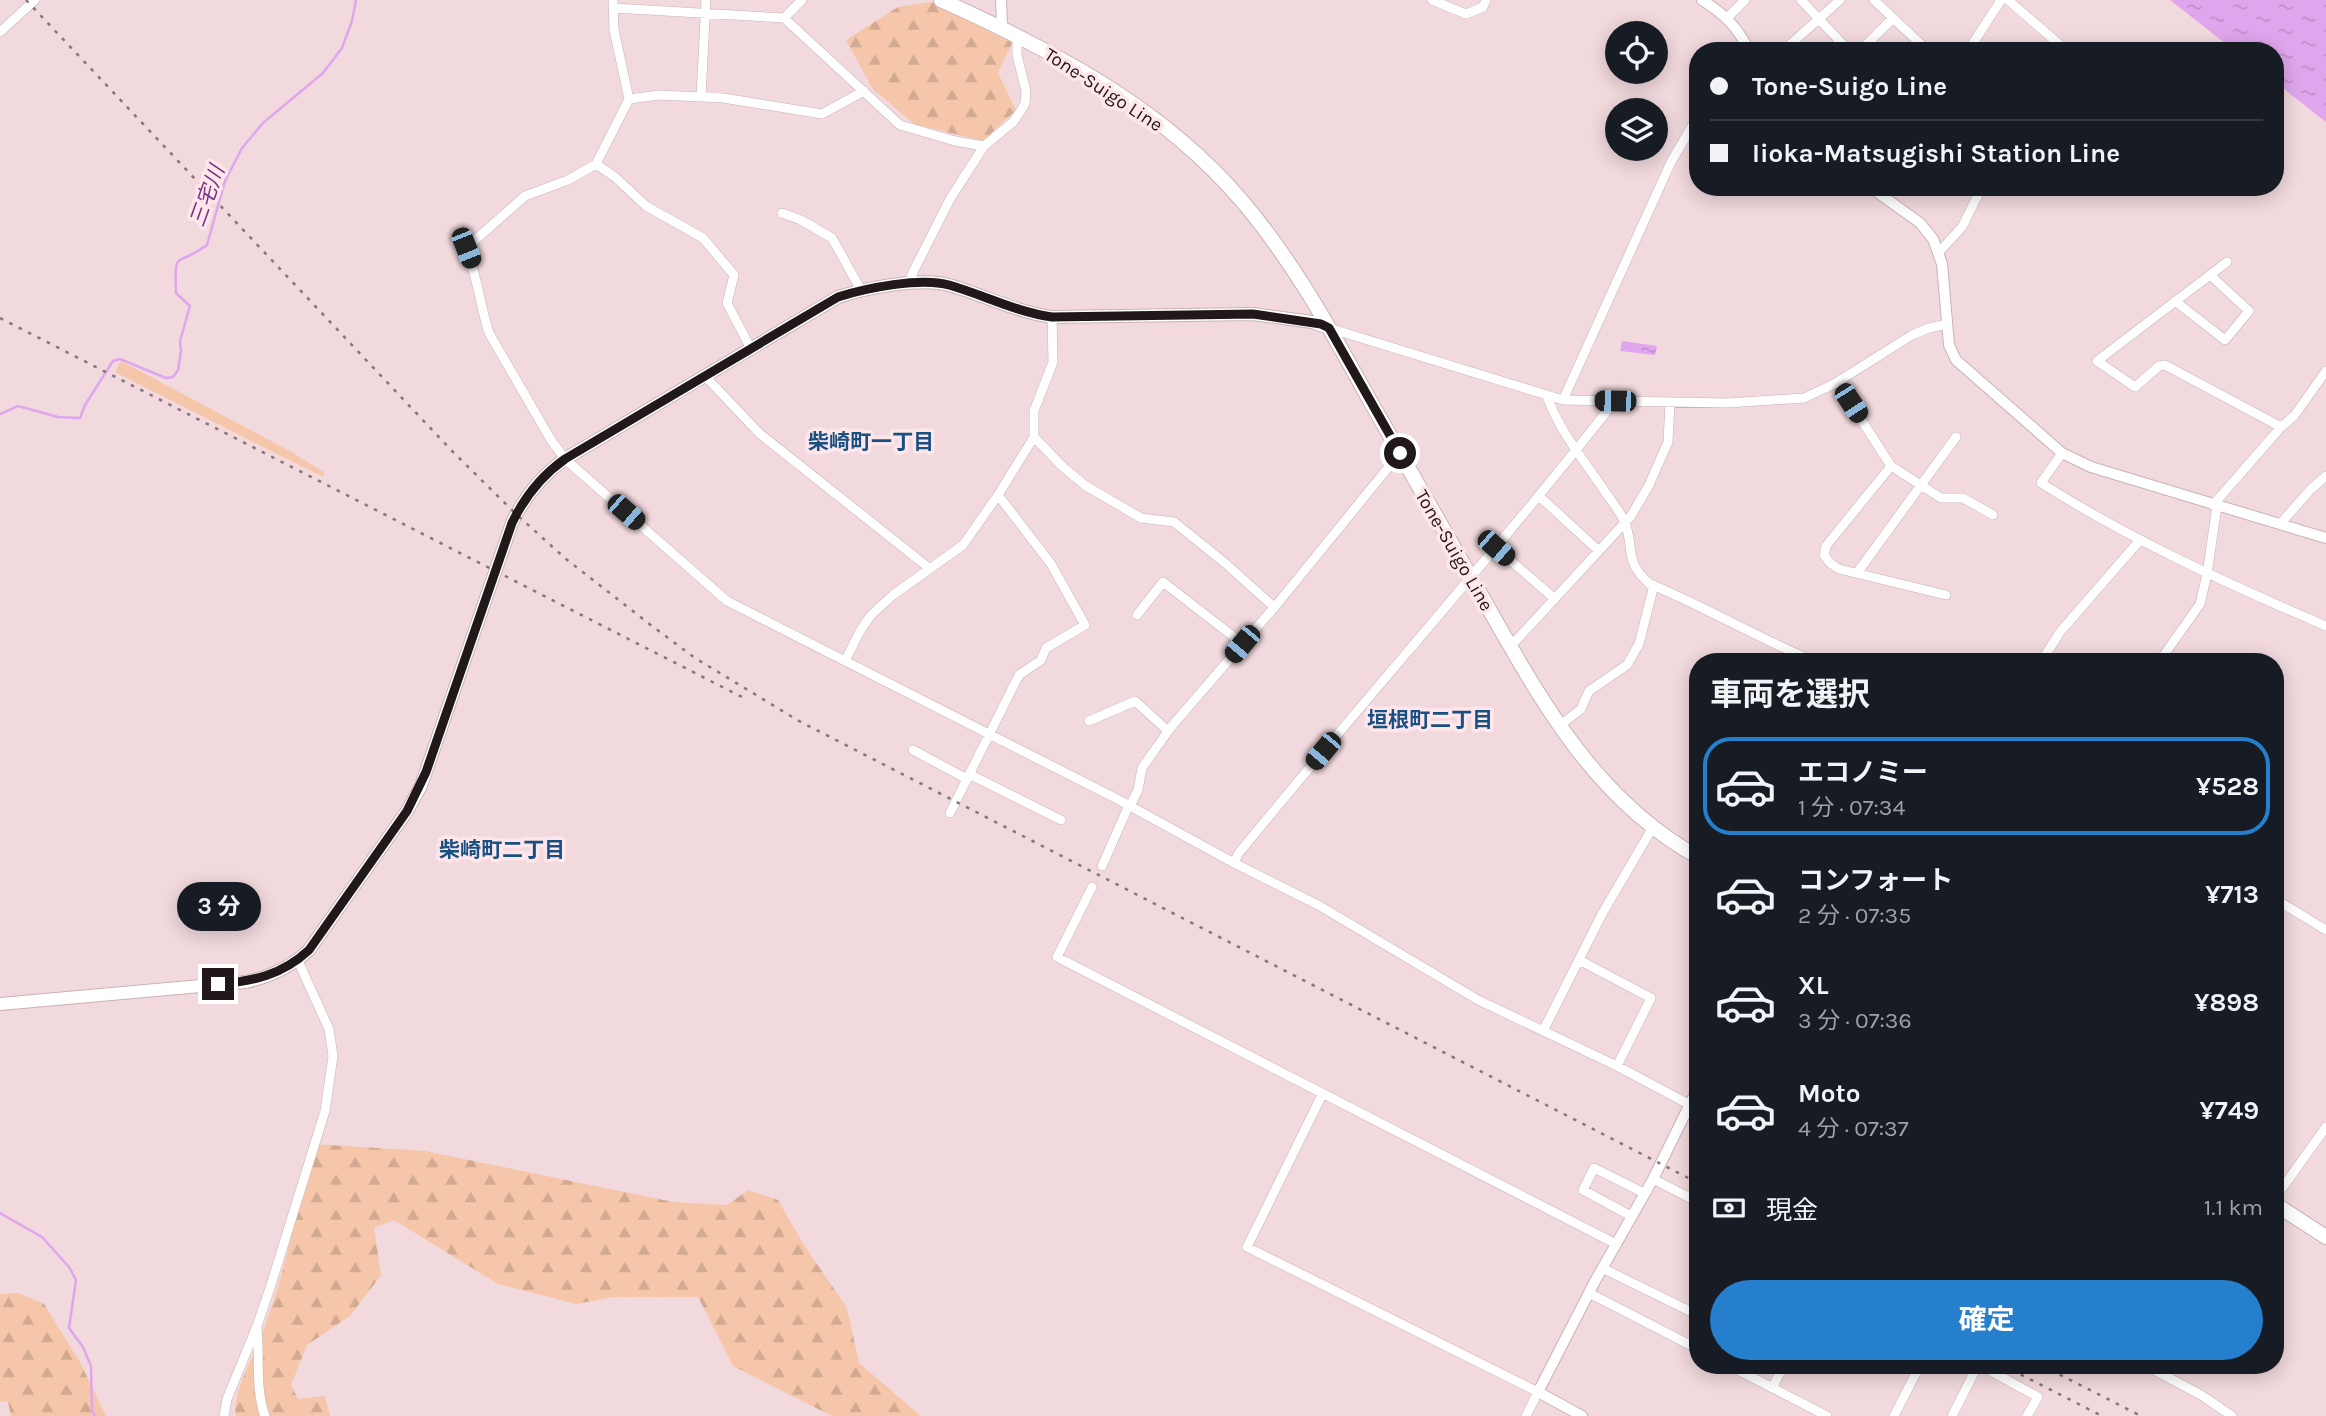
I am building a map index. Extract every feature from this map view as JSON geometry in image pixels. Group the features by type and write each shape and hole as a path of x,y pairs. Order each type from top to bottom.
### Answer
{"highway":[{"name":"Tone-Suigo Line","path":"941,0 1002,27 1086,72 1139,107 1211,168 1240,200 1273,241 1329,328 1558,727 1599,777 1653,827 1689,851"},
{"path":"2284,1210 2326,1237"}],"main road":[{"path":"0,1004 245,982 271,976 298,961 309,950 415,798 512,523 531,489 549,470 565,459 838,297 861,290 909,284 948,285 1021,311 1052,317 1253,314 1312,322 1329,328"}],"street":[{"path":"0,32 35,0"},
{"path":"701,96 706,0"},
{"path":"784,18 802,0"},
{"path":"1001,0 1002,27"},
{"path":"1432,0 1466,14 1482,6 1486,0"},
{"path":"1702,0 1724,13 1745,42"},
{"path":"1727,18 1745,0"},
{"path":"1801,0 1841,42"},
{"path":"1793,42 1840,0"},
{"path":"1874,0 1918,42"},
{"path":"1975,42 2001,0"},
{"path":"2008,0 2057,42"},
{"path":"984,146 955,141 900,125 784,18 705,14 613,4 614,30 629,99 596,164 568,180 525,197 466,248 475,269 489,333 551,440 565,459 727,601 846,659 1130,806 1320,906 1478,1000 1617,1066 1689,1105"},
{"path":"1869,42 1893,18"},
{"path":"909,284 950,199 984,146 1014,121 1025,104 1026,90 1017,55 1017,36"},
{"path":"629,99 659,95 701,96 822,114 864,91"},
{"path":"1563,400 1671,162 1689,131"},
{"path":"596,164 615,177 646,206 703,238 728,266 733,275 727,303 750,347"},
{"path":"1883,196 1920,223 1939,251 1949,345 1956,360 2062,453 2091,467 2326,538"},
{"path":"1939,251 1962,227 1978,196"},
{"path":"782,213 801,220 832,238 861,290"},
{"path":"2227,262 2096,361 2135,387 2159,366 2165,365 2281,427"},
{"path":"2175,301 2225,340 2249,312 2210,275"},
{"path":"846,659 859,631 871,615 893,595 963,545 1034,437 1034,411 1053,362 1052,317"},
{"path":"1329,328 1563,400 1727,403 1804,398 1837,382 1912,335 1947,324"},
{"path":"2166,653 2197,610 2207,574 2215,506 2281,427 2294,416 2326,371"},
{"path":"704,375 759,433 929,568"},
{"path":"1837,382 1891,466 1941,498 1963,498 1993,515"},
{"path":"1547,396 1551,408 1625,524 1634,567 1643,578 1794,653"},
{"path":"1234,863 1238,854 1340,730 1471,579 1615,401"},
{"path":"1510,647 1625,524 1649,485 1668,442 1670,402"},
{"path":"1034,437 1086,486 1141,518 1174,522 1274,607"},
{"path":"1857,573 1956,437"},
{"path":"1102,866 1138,790 1142,768 1168,731 1400,453"},
{"path":"2062,453 2041,483 2082,509 2207,574 2326,626"},
{"path":"1891,466 1824,551 1829,563 1839,569 1946,595"},
{"path":"2280,524 2326,476"},
{"path":"950,813 1019,675 1041,660 1046,648 1085,625 1051,564 998,495"},
{"path":"1539,496 1599,551"},
{"path":"2047,653 2060,632 2140,540"},
{"path":"1496,548 1554,598"},
{"path":"1137,615 1163,582 1242,644"},
{"path":"1558,727 1581,709 1589,691 1627,665 1639,645 1654,585"},
{"path":"1089,721 1135,701 1168,731"},
{"path":"913,750 1061,820"},
{"path":"1543,1031 1602,914 1653,827"},
{"path":"1092,887 1057,957 1616,1244"},
{"path":"2284,904 2326,930"},
{"path":"1579,960 1651,998 1617,1066"},
{"path":"224,1416 227,1399 257,1326 325,1111 333,1056 330,1029 298,961"},
{"path":"1322,1095 1247,1247 1582,1416"},
{"path":"1526,1416 1602,1268 1689,1114"},
{"path":"2284,1185 2326,1127"},
{"path":"1631,1216 1583,1190 1594,1168 1644,1193"},
{"path":"1653,1179 1689,1197"},
{"path":"1602,1268 1689,1311"},
{"path":"1589,1293 1689,1344"},
{"path":"257,1326 260,1356 258,1398 265,1416"},
{"path":"1745,1374 1827,1416"},
{"path":"1772,1388 1779,1374"},
{"path":"1894,1416 1915,1374"},
{"path":"1952,1416 1974,1374"},
{"path":"1996,1374 2038,1397 2027,1416"},
{"path":"2163,1374 2232,1416"}],"green space":[{"path":"931,2 1012,43 998,73 1016,110 983,141 914,124 872,88 846,40 898,7"},
{"path":"121,361 288,450 325,473 323,477 115,372"},
{"path":"313,1144 425,1151 673,1202 727,1205 748,1190 778,1200 802,1242 847,1308 859,1363 921,1416 832,1416 733,1366 698,1297 614,1297 576,1304 498,1284 394,1220 374,1228 381,1275 350,1316 307,1345 291,1385 298,1399 325,1396 330,1416 236,1416 240,1385 263,1330 288,1251"},
{"path":"19,1293 44,1304 80,1362 106,1416 11,1416 8,1402 0,1401 0,1294"}],"water":[{"path":"2170,0 2326,0 2326,122 2284,89 2284,42 2224,42"},
{"path":"1622,341 1657,346 1655,355 1620,351"}],"waterway":[{"name":"三宅川","path":"0,414 18,406 58,417 80,418 85,405 113,361 120,359 166,378 173,377 178,370 180,341 190,306 176,293 177,264 207,245 225,181 242,148 263,123 323,73 342,48 356,0"},
{"name":"三宅川","path":"0,1213 42,1237 69,1267 76,1280 69,1328 83,1347 91,1366 92,1410 95,1416"}],"railway":[{"path":"26,0 453,452 516,514 566,559 695,658 799,721 1689,1178"},
{"path":"0,318 742,697"},
{"path":"2020,1374 2102,1416"},
{"path":"2059,1374 2141,1416"}],"district":[{"name":"柴崎町一丁目","path":"871,442"},
{"name":"垣根町二丁目","path":"1430,720"},
{"name":"柴崎町二丁目","path":"502,850"}],"route":[{"path":"218,984 271,976 298,961 309,950 407,811 421,786 512,523 531,489 549,470 565,459 838,297 866,288 940,284 1021,311 1052,317 1253,314 1321,324 1329,328 1400,453"}]}
